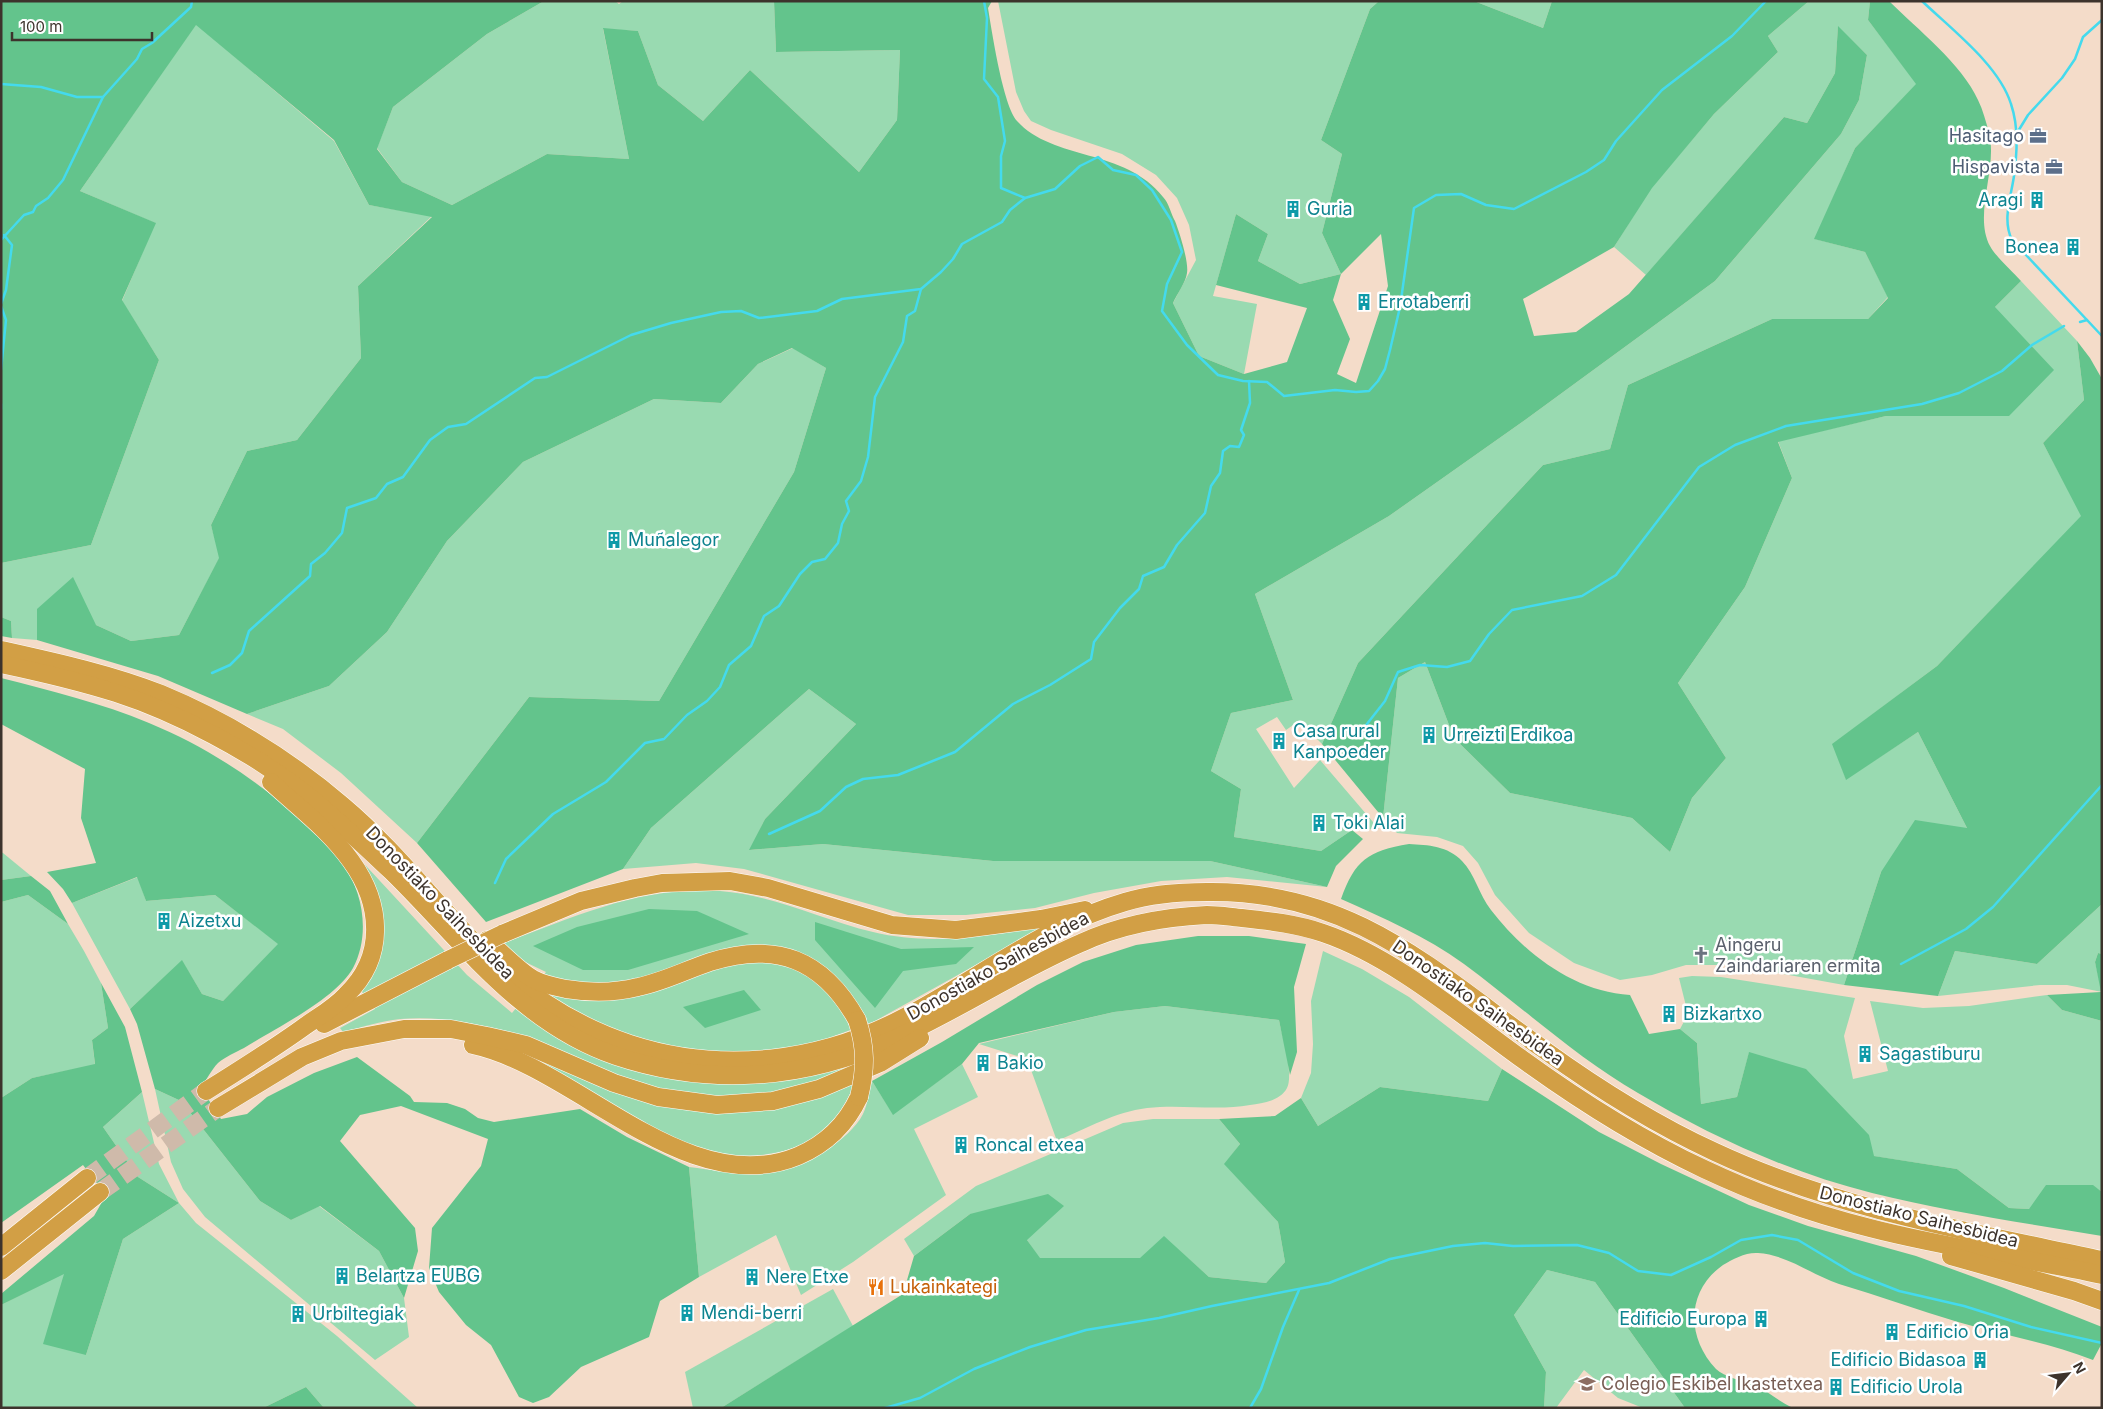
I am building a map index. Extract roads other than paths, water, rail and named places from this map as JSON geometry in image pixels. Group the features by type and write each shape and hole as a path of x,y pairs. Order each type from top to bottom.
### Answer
{"highway":[{"name":"Donostiako Saihesbidea","path":"1,650 122,680 161,694 235,730 275,754 342,804 382,841 505,972 522,986 560,1012 601,1033 644,1048 688,1058 732,1061 798,1055 840,1045 874,1032 920,1009 1056,931 1124,902 1172,894 1227,892 1276,898 1331,912 1370,929 1415,955 1610,1095 1641,1114 1713,1152 1799,1186 1878,1210 1969,1232 2102,1260"},
{"name":"Donostiako Saihesbidea","path":"1,664 120,694 178,719 266,766 300,790 334,818 397,878 477,962 515,998 545,1020 591,1047 648,1066 698,1074 747,1077 815,1067 852,1057 892,1040 1084,942 1145,922 1211,915 1276,921 1325,934 1370,955 1403,974 1573,1094 1630,1131 1744,1187 1814,1213 1870,1228 2102,1275"},
{"path":"206,1091 262,1057 333,1008 348,994 370,959 376,925 371,896 348,856 316,821 258,770 245,754"},
{"path":"371,1034 448,1039 492,1049 543,1073 635,1127 696,1156 735,1164 773,1163 808,1152 824,1142 838,1129 850,1115 859,1097 864,1078 865,1059 864,1040 857,1020 847,1001 833,984 816,970 796,960 775,954 753,953 732,956 640,987 614,992 586,992 534,980 419,881"},
{"path":"262,1057 502,934 581,901 662,883 730,881 768,888 892,925 956,930 1041,919 1124,902"},
{"path":"218,1108 302,1057 341,1041 404,1029 451,1029 526,1045 614,1083 658,1097 717,1104 773,1101 819,1089 880,1063 1020,974"},
{"path":"1,1247 87,1178"},
{"path":"1,1271 100,1192"},
{"path":"1870,1228 1895,1241 2074,1291 2102,1302"},
{"path":"1969,1232 2102,1247"}],"waterway":[{"path":"1,240 24,215 33,212 36,206 48,198 63,180 103,97 137,59 142,49 152,43 191,7 192,1"},
{"path":"984,1 987,18 984,79 998,97 1005,141 1001,156 1001,188 1025,198 1055,189 1080,166 1098,157 1113,170 1136,175 1152,190 1171,220 1182,252 1167,284 1162,311 1187,345 1218,375 1243,381 1267,382 1284,396 1335,390 1369,391 1378,381 1385,369 1400,307 1414,208 1436,195 1461,194 1486,205 1514,209 1586,172 1604,160 1616,141 1662,90 1732,36 1766,1"},
{"path":"1922,1 1973,48 1996,75 2011,104 2017,140 2014,176 2007,216 2012,240 2102,336"},
{"path":"2017,133 2028,115 2062,78 2075,59 2083,37 2102,20"},
{"path":"1,84 41,87 77,97 103,97"},
{"path":"212,673 230,665 242,653 249,631 310,576 311,564 325,553 342,533 347,508 376,498 387,484 403,477 430,440 448,427 466,424 535,378 547,377 631,335 671,323 721,312 741,311 759,318 817,311 842,299 921,289 953,259 962,244 1002,222 1010,210 1025,198"},
{"path":"1,304 6,290 12,245 4,235"},
{"path":"495,883 506,859 553,814 606,782 645,743 664,739 687,715 707,701 720,687 729,665 751,646 764,616 779,606 800,574 812,562 825,559 838,543 842,524 849,511 846,501 861,481 868,457 875,397 903,342 907,316 915,311 921,289"},
{"path":"1,306 6,320 1,370"},
{"path":"2080,322 2087,320"},
{"path":"1363,729 1385,701 1398,672 1420,665 1447,667 1470,661 1489,634 1512,610 1582,596 1616,575 1699,467 1735,445 1786,426 1922,404 1959,393 2002,371 2032,345 2064,326"},
{"path":"769,834 820,811 846,787 863,779 898,775 955,752 1013,704 1050,685 1091,659 1094,642 1120,608 1139,589 1143,576 1164,567 1177,545 1205,513 1211,486 1220,473 1223,451 1230,446 1239,447 1244,435 1241,430 1250,403 1249,381"},
{"path":"1,404 1,409"},
{"path":"1901,964 1966,929 1993,907 2102,785"},
{"path":"885,1408 920,1398 974,1369 1030,1347 1086,1330 1159,1318 1329,1283 1390,1259 1453,1246 1485,1243 1513,1246 1577,1245 1609,1253 1638,1271 1671,1275 1711,1257 1741,1240 1772,1235 1798,1240 1853,1273 1899,1291 1964,1306 2031,1327 2102,1343"},
{"path":"1250,1408 1261,1389 1283,1327 1299,1290"}],"tunnel":[{"path":"87,1178 206,1091"},
{"path":"100,1192 218,1108"}],"place":[{"name":"Hasitago","path":"2038,136"},
{"name":"Hispavista","path":"2054,167"},
{"name":"Aragi","path":"2037,200"},
{"name":"Guria","path":"1293,209"},
{"name":"Bonea","path":"2073,247"},
{"name":"Errotaberri","path":"1364,302"},
{"name":"Muñalegor","path":"614,540"},
{"name":"Urreizti Erdikoa","path":"1429,735"},
{"name":"Casa rural Kanpoeder","path":"1279,741"},
{"name":"Toki Alai","path":"1319,823"},
{"name":"Aizetxu","path":"164,921"},
{"name":"Aingeru Zaindariaren ermita","path":"1701,955"},
{"name":"Bizkartxo","path":"1669,1014"},
{"name":"Sagastiburu","path":"1865,1054"},
{"name":"Bakio","path":"983,1063"},
{"name":"Roncal etxea","path":"961,1145"},
{"name":"Belartza EUBG","path":"342,1276"},
{"name":"Nere Etxe","path":"752,1277"},
{"name":"Lukainkategi","path":"876,1287"},
{"name":"Mendi-berri","path":"687,1313"},
{"name":"Urbiltegiak","path":"298,1314"},
{"name":"Edificio Europa","path":"1761,1319"},
{"name":"Edificio Oria","path":"1892,1332"},
{"name":"Edificio Bidasoa","path":"1980,1360"},
{"name":"Colegio Eskibel Ikastetxea","path":"1587,1384"},
{"name":"Edificio Urola","path":"1836,1387"}]}
